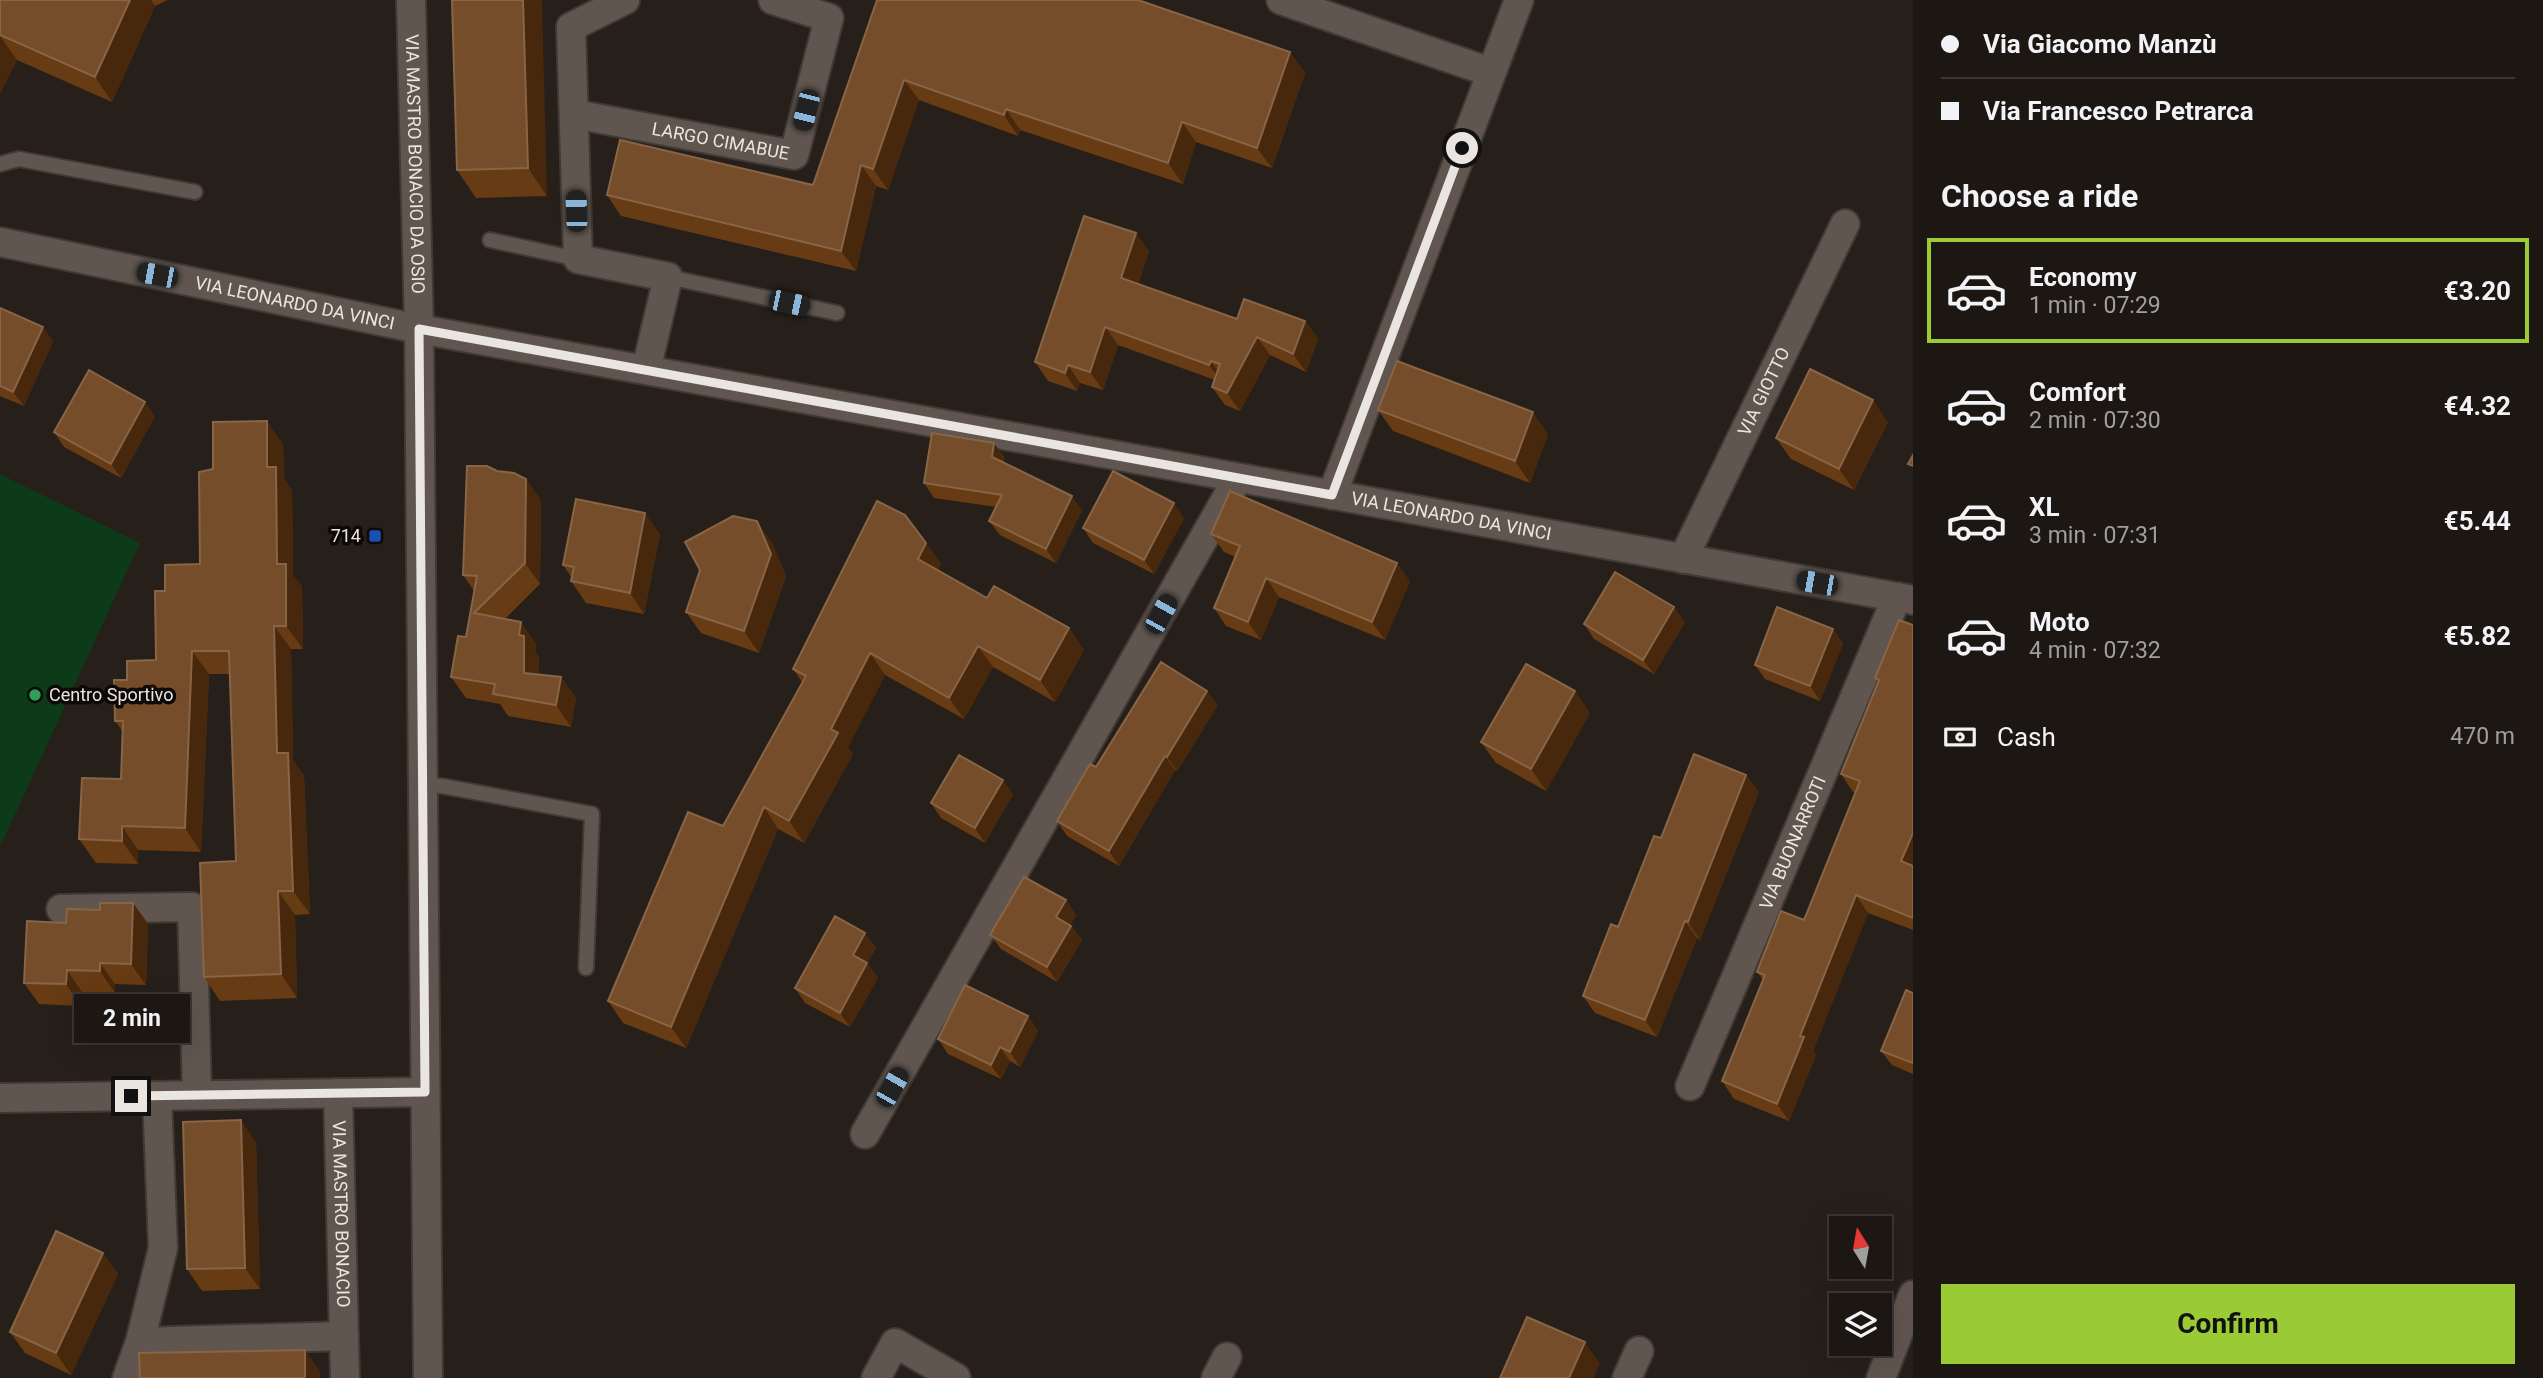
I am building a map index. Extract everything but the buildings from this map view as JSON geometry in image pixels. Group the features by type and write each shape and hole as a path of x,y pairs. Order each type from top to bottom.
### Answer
{"street":[{"name":"VIA MASTRO BONACIO DA OSIO","path":"411,0 419,329 428,1378"},
{"path":"625,0 571,27 578,258 668,277 646,370"},
{"name":"LARGO CIMABUE","path":"573,114 794,155 829,18 773,0"},
{"path":"1281,0 1490,72"},
{"path":"1332,495 1519,0"},
{"name":"VIA GIOTTO","path":"1683,559 1845,224"},
{"name":"VIA LEONARDO DA VINCI","path":"0,242 419,329 1905,599"},
{"path":"865,1134 1238,478"},
{"name":"VIA BUONARROTI","path":"1690,1086 1905,599"},
{"path":"61,909 192,907 197,1095"},
{"path":"0,1098 425,1092"},
{"name":"VIA MASTRO BONACIO","path":"338,1093 345,1378"},
{"path":"127,1378 140,1342 163,1248 157,1096"},
{"path":"1881,1378 1913,1295"},
{"path":"140,1342 344,1336"},
{"path":"876,1378 895,1343 956,1378"},
{"path":"1627,1378 1639,1351"}],"lane":[{"path":"0,164 19,159 195,192"},
{"path":"490,240 578,258"},
{"path":"668,277 837,313"},
{"path":"422,785 442,786 592,814 586,968"}],"green space":[{"name":"Centro Sportivo","path":"0,474 140,543 0,847"}],"place":[{"name":"714","path":"375,536"},
{"name":"Centro Sportivo","path":"35,695"}],"route":[{"path":"131,1096 425,1092 419,329 1332,495 1462,148"}]}
